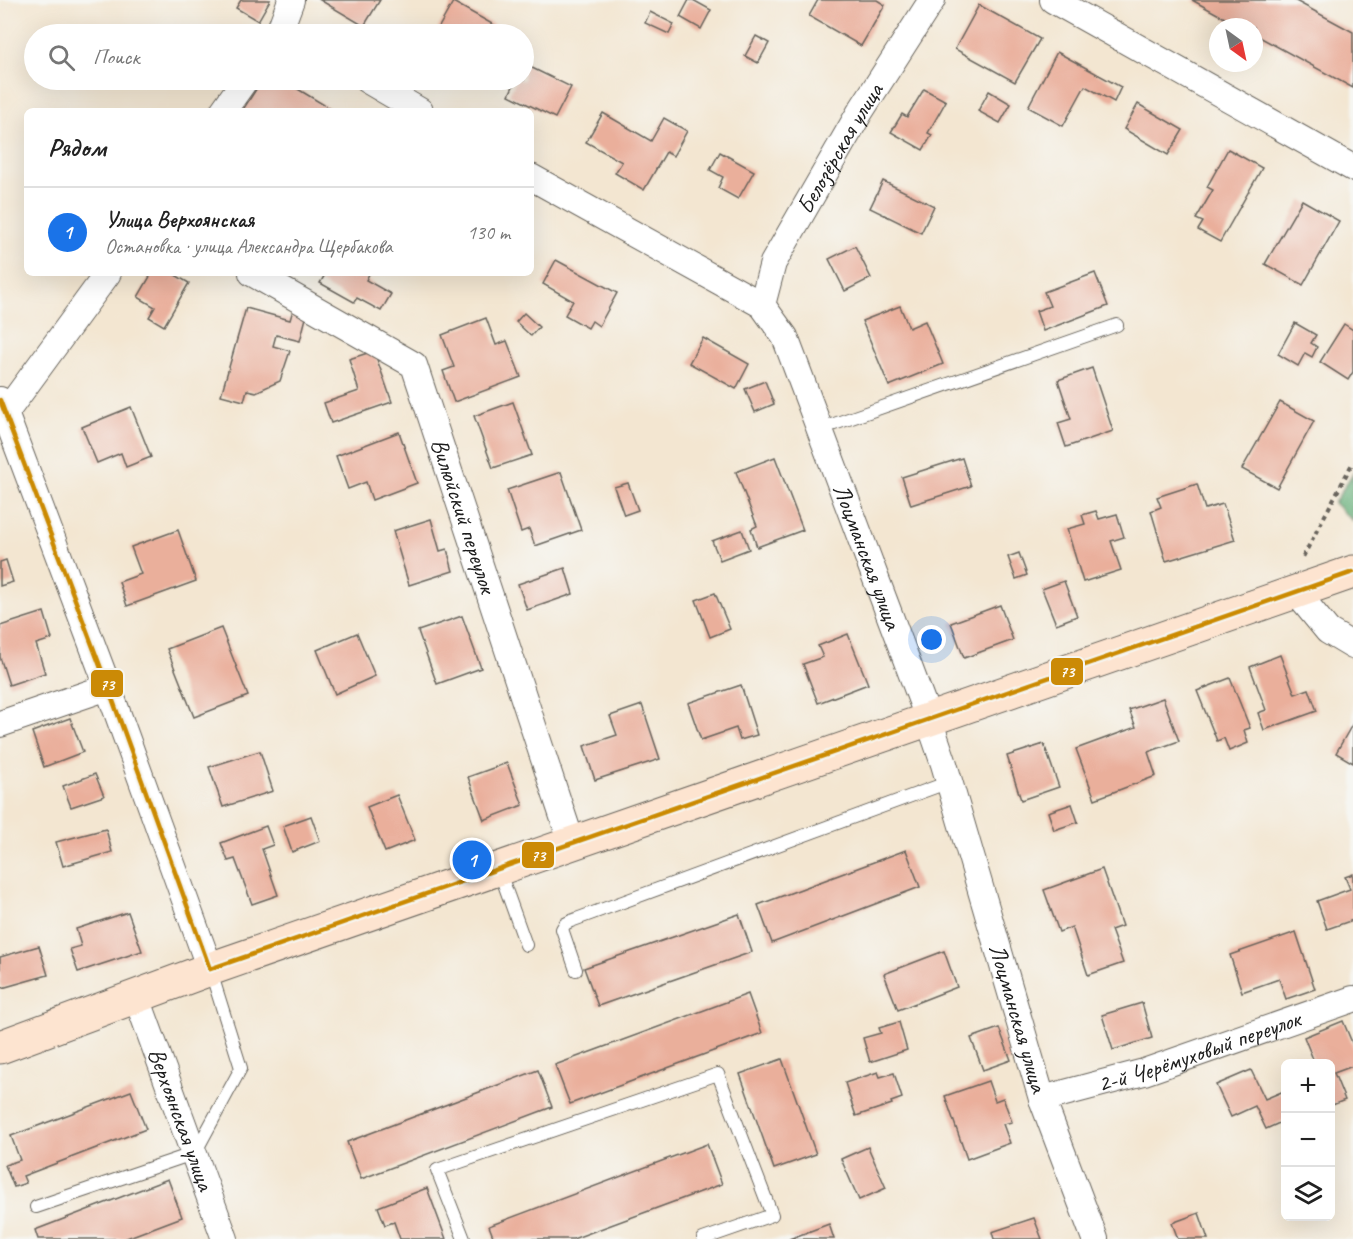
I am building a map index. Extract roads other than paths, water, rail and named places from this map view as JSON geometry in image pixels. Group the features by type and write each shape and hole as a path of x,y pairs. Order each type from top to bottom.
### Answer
{"street":[{"path":"285,24 291,0"},
{"name":"Белозёрская улица","path":"762,305 773,263 860,112 932,0"},
{"path":"1053,0 1353,168"},
{"path":"225,108 238,90"},
{"path":"384,90 415,108"},
{"name":"Лоцманская улица","path":"534,179 762,305 785,337 929,720 1042,1099 1095,1239"},
{"path":"106,276 2,408 108,687 210,969"},
{"name":"Вилюйский переулок","path":"257,276 414,365 572,844"},
{"path":"0,1047 210,969 1353,572"},
{"path":"1296,592 1328,631 1353,646"},
{"path":"0,724 108,687"},
{"name":"Верхоянская улица","path":"137,998 225,1239"},
{"name":"2-й Черёмуховый переулок","path":"1042,1099 1144,1072 1353,999"}],"lane":[{"path":"820,429 1117,325"},
{"path":"576,970 562,929 565,924 949,782"},
{"path":"498,869 526,945"},
{"path":"36,1207 195,1153 241,1068 210,969"},
{"path":"464,1239 437,1170 718,1074 772,1215 703,1239"}],"place":[{"name":"Улица Верхоянская","path":"472,860"}]}
